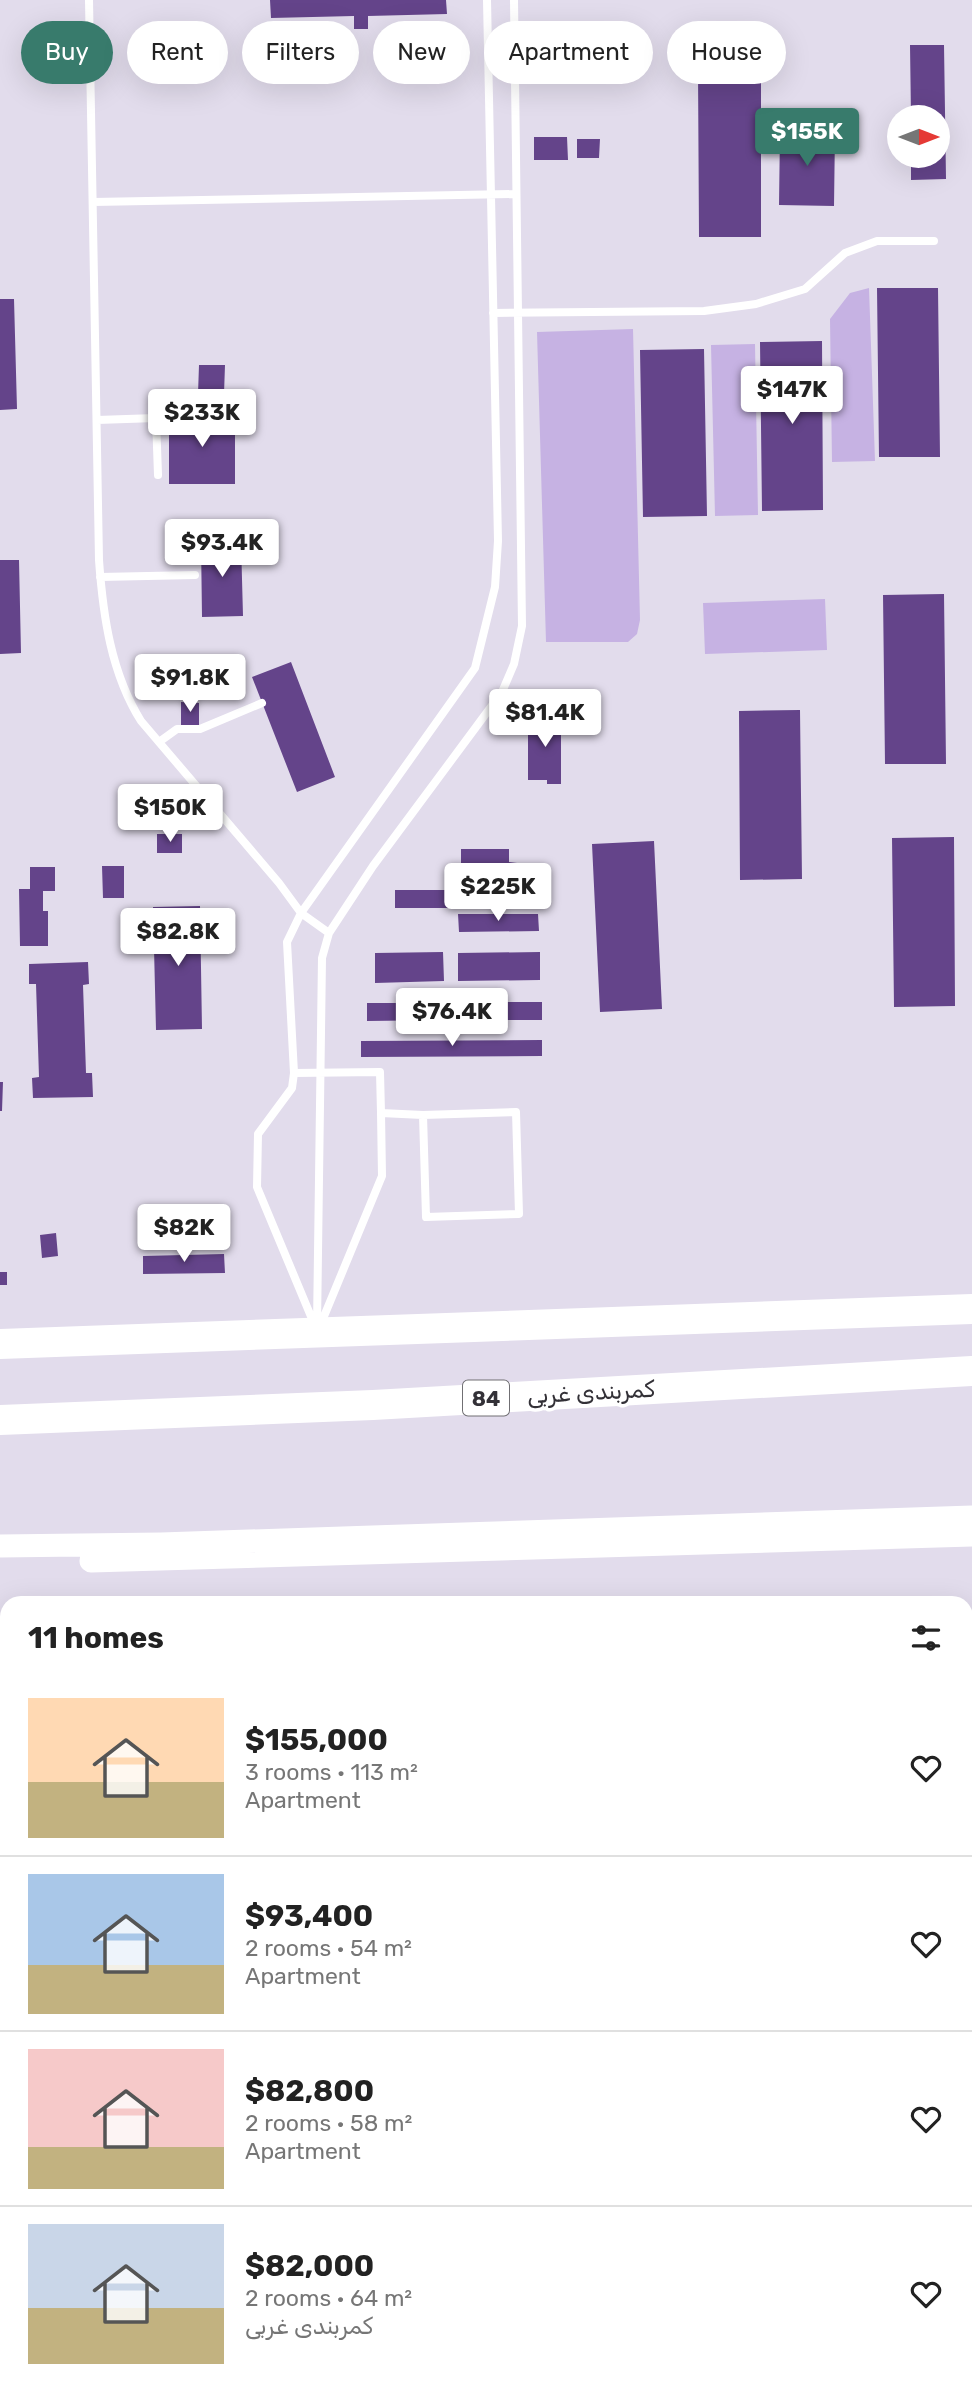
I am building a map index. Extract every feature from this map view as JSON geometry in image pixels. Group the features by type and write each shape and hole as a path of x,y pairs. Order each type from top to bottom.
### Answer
{"highway":[{"path":"0,1343 972,1309"},
{"name":"کمربندی غربی","path":"0,1420 373,1405 972,1371"}],"street":[{"path":"0,1546 161,1544 972,1517"},
{"path":"0,1562 189,1559 972,1535"}],"lane":[{"path":"89,0 100,577 103,613 126,696 141,721 279,883 301,913 329,933"},
{"path":"317,1332 257,1187 258,1134 292,1087 294,1073 287,942 301,913 475,668 495,587 498,541 487,0"},
{"path":"317,1332 322,958 329,933 373,866 502,692 514,664 522,626 514,0"},
{"path":"93,202 516,194"},
{"path":"494,313 704,311 756,304 805,289 845,253 877,241 934,241"},
{"path":"97,420 156,418 158,475"},
{"path":"100,577 195,575"},
{"path":"159,743 177,729 200,729 262,703"},
{"path":"294,1073 380,1072 382,1176 317,1332"},
{"path":"381,1113 423,1115 516,1112 519,1214 426,1217 423,1115"}],"shaded area":[{"path":"869,288 875,461 832,462 830,319 850,293"},
{"path":"633,329 640,620 637,634 628,642 546,642 537,332"},
{"path":"755,344 758,515 715,516 711,345"},
{"path":"825,599 827,650 705,654 703,603"}],"building":[{"path":"270,0 446,0 447,14 368,16 368,29 359,29 359,21 354,21 354,16 271,18"},
{"path":"910,45 944,45 945,105 911,105"},
{"path":"698,84 761,84 761,237 699,237"},
{"path":"780,131 835,131 834,206 779,205"},
{"path":"534,137 567,137 568,160 534,160"},
{"path":"577,139 600,139 599,158 577,158"},
{"path":"911,168 946,168 946,179 911,180"},
{"path":"877,288 938,288 940,457 879,457"},
{"path":"0,299 14,299 17,409 0,410"},
{"path":"822,341 823,510 762,511 760,342"},
{"path":"704,349 707,516 643,517 640,350"},
{"path":"199,365 225,365 224,394 198,394"},
{"path":"235,414 235,484 169,484 169,415"},
{"path":"201,542 241,542 243,616 202,617"},
{"path":"0,560 19,560 21,653 0,654"},
{"path":"944,594 946,764 885,764 883,595"},
{"path":"291,662 335,777 297,792 252,677"},
{"path":"181,702 199,703 199,726 181,725"},
{"path":"800,710 802,879 740,880 739,711"},
{"path":"561,714 561,784 547,784 547,780 528,780 528,719 545,719 545,715"},
{"path":"157,834 182,834 182,853 157,853"},
{"path":"954,837 955,1006 894,1007 892,838"},
{"path":"654,841 662,1009 600,1012 592,844"},
{"path":"461,849 509,849 509,862 517,863 517,894 511,894 510,908 461,907 461,895 457,895 457,863 461,863"},
{"path":"102,866 124,866 124,898 103,898"},
{"path":"30,867 55,867 55,891 43,891 43,911 48,911 48,946 20,946 19,889 30,889"},
{"path":"395,890 450,890 450,908 395,908"},
{"path":"200,906 202,1029 156,1030 153,907"},
{"path":"458,914 538,914 539,931 459,932"},
{"path":"443,952 444,981 375,983 375,953"},
{"path":"540,952 540,980 458,981 458,953"},
{"path":"88,962 89,984 83,985 86,1073 92,1073 93,1097 33,1098 32,1078 39,1077 36,984 29,984 29,964"},
{"path":"462,1002 542,1002 542,1020 462,1020"},
{"path":"367,1003 447,1003 447,1020 367,1021"},
{"path":"542,1040 542,1056 361,1057 361,1041"},
{"path":"0,1082 3,1082 2,1111 0,1111"},
{"path":"56,1233 58,1256 42,1258 40,1235"},
{"path":"224,1254 225,1273 143,1274 143,1256"},
{"path":"0,1272 7,1272 7,1285 0,1285"}]}
